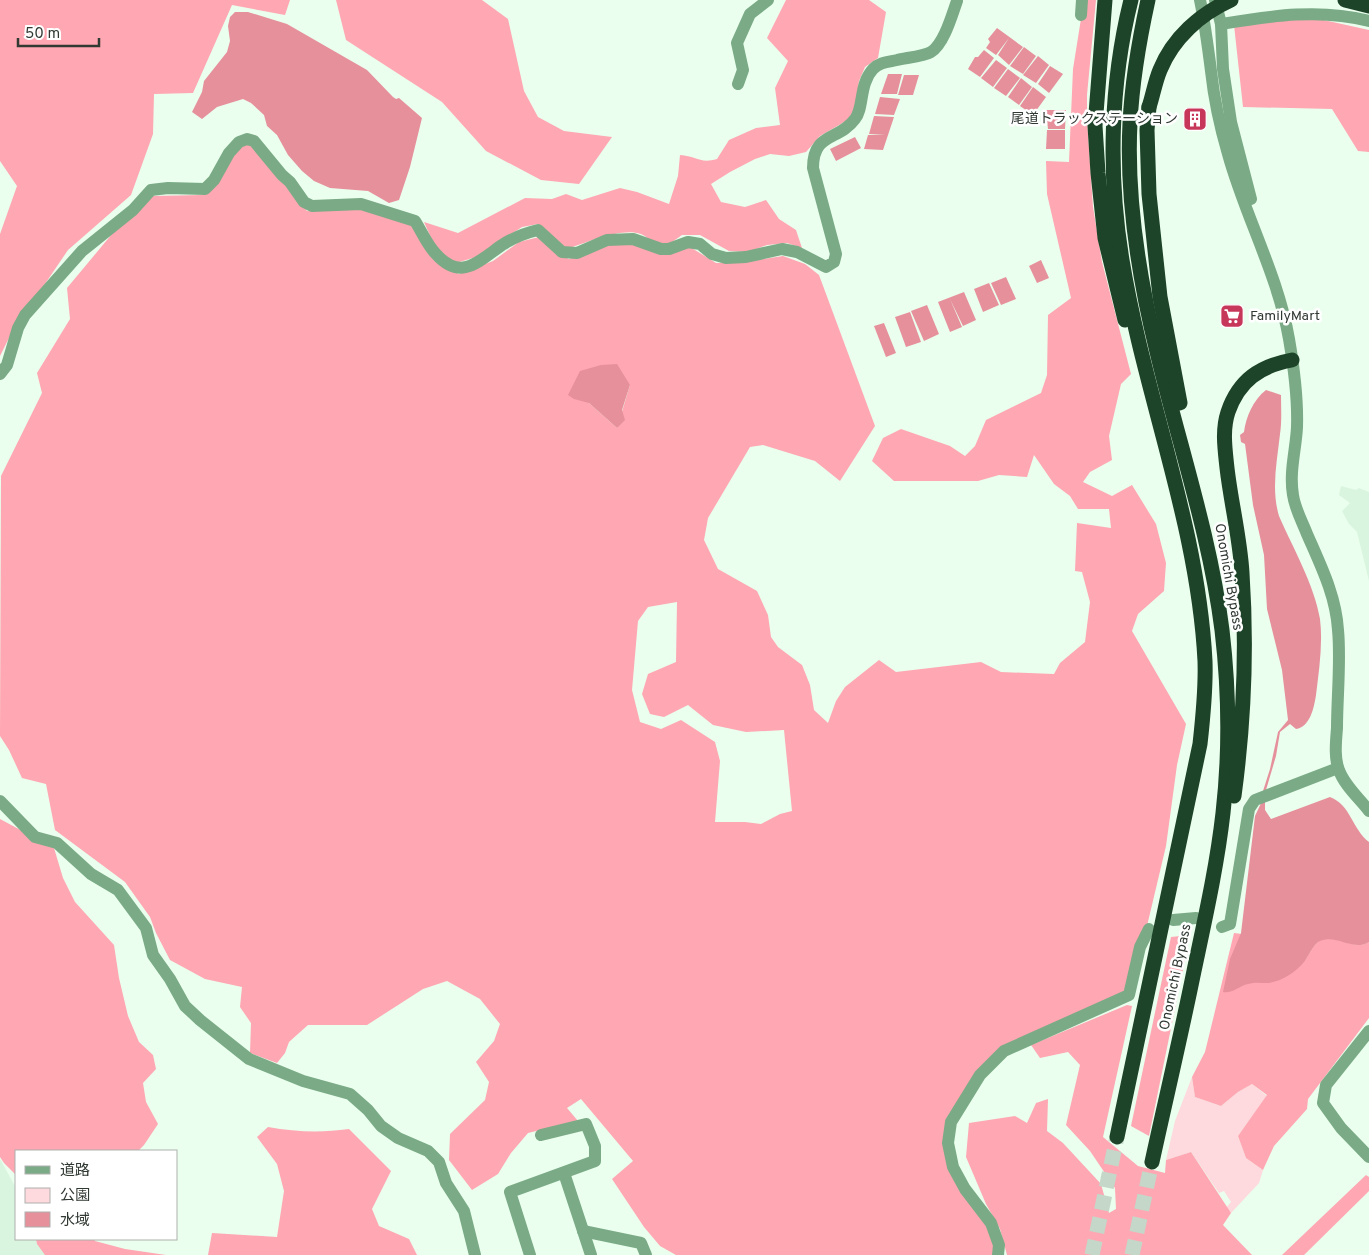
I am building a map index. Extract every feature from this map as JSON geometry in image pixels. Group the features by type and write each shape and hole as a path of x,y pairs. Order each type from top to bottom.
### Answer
{"highway":[{"path":"1105,0 1095,126 1105,238 1119,301 1175,484"},
{"name":"Onomichi Bypass","path":"1117,1137 1200,744 1205,663 1202,622 1187,529 1129,300 1117,218 1114,175 1114,127 1122,46 1131,0"},
{"name":"Onomichi Bypass","path":"1148,0 1134,82 1130,124 1130,170 1134,225 1140,271 1157,352 1196,497 1216,588 1222,630 1228,720 1223,813 1216,863 1152,1162"},
{"path":"1228,720 1229,631 1225,595 1217,549 1180,403 1160,297 1146,130 1149,107 1160,70 1178,40 1189,27 1204,15 1231,0"},
{"path":"1345,0 1369,6"},
{"path":"1182,1028 1197,979 1222,862 1237,772 1242,721 1245,670 1242,571 1224,442 1224,427 1234,399 1252,376 1270,365 1292,360"}],"street":[{"path":"738,84 743,70 737,43 750,14 768,0"},
{"path":"0,374 6,365 18,328 25,315 82,251 134,210 151,190 205,188 214,180 229,153 239,142 246,139 254,141 290,182 304,202 312,206 361,204 415,221 435,254 446,264 461,268 478,264 504,244 525,233 538,230 562,252 577,253 607,240 633,239 661,249 669,249 688,242 700,244 712,254 726,258 746,257 782,249 797,252 826,267 834,262 836,254 813,168 814,156 822,141 848,128 857,117 866,78 873,69 881,62 931,52 941,41 958,0"},
{"path":"1081,14 1082,0"},
{"path":"1200,0 1215,99 1228,154 1243,203 1261,246"},
{"path":"1215,0 1221,24 1223,69 1231,122 1261,246 1289,337 1296,383 1297,405 1297,429 1292,480 1293,494 1296,508 1328,581 1335,605 1339,632 1336,745 1338,768 1343,779 1369,810"},
{"path":"1221,24 1294,14 1324,14 1369,21"},
{"path":"1222,927 1230,924 1249,809 1255,800 1338,768"},
{"path":"0,801 35,837 57,842 92,874 118,890 146,928 153,955 170,979 185,1006 200,1020 250,1059 303,1081 350,1094 368,1110 381,1126 398,1138 428,1151 439,1162 446,1184 464,1211 475,1255"},
{"path":"1173,920 1196,918"},
{"path":"998,1255 1000,1245 991,1223 965,1189 953,1167 948,1143 951,1122 980,1075 1004,1051 1129,995 1140,947 1149,929"},
{"path":"1369,1031 1326,1085 1323,1103 1341,1128 1369,1157"},
{"path":"530,1255 510,1192 595,1162 596,1146 586,1124 541,1135"},
{"path":"564,1173 591,1255"},
{"path":"583,1231 642,1243 646,1255"}],"shaded area":[{"path":"0,0 290,0 285,15 232,5 193,93 154,94 153,134 131,195 68,250 11,334 0,356 0,234 17,186 0,161"},
{"path":"336,0 482,0 508,19 524,91 538,117 564,131 612,137 579,184 541,180 486,151 442,102 346,40"},
{"path":"786,0 869,0 886,12 878,58 865,67 859,81 855,111 846,121 820,136 806,152 789,156 770,154 755,159 711,184 721,202 745,207 766,200 779,219 796,230 802,248 787,243 767,245 748,252 729,251 700,235 682,235 665,247 654,243 641,234 633,232 614,234 567,249 538,224 522,227 476,257 456,263 439,256 424,222 458,233 525,198 552,199 566,194 582,200 620,188 669,204 678,176 680,155 706,161 717,159 729,140 756,128 780,125 775,88 788,61 767,38"},
{"path":"1084,0 1096,0 1087,95 1093,207 1102,262 1131,374 1121,384 1109,436 1112,460 1090,472 1083,482 1112,496 1132,485 1156,524 1166,563 1164,591 1138,614 1132,631 1186,724 1177,765 1166,846 1147,926 1125,995 987,1066 944,1144 988,1225 996,1247 994,1255 676,1255 660,1246 644,1227 612,1179 633,1161 581,1099 567,1108 578,1121 528,1133 511,1153 498,1174 472,1190 449,1160 450,1134 485,1100 489,1082 476,1062 494,1041 500,1024 480,999 447,981 423,989 367,1025 308,1025 289,1042 285,1053 277,1063 250,1053 251,1023 240,1007 242,987 205,979 170,960 150,917 125,882 55,830 46,784 22,778 0,736 1,476 42,393 37,373 70,319 67,288 112,234 153,196 202,195 223,166 244,142 257,146 307,211 363,207 412,224 443,267 459,274 493,261 519,242 539,237 561,255 569,259 604,246 623,243 690,247 716,263 739,263 783,256 805,264 819,275 875,426 840,481 815,461 763,445 750,447 708,518 704,540 718,569 757,591 768,615 771,637 778,647 802,665 810,685 814,710 828,723 836,701 845,687 879,660 896,672 981,662 1001,672 1054,674 1060,663 1085,642 1090,602 1082,572 1075,571 1077,523 1111,528 1109,509 1078,509 1070,496 1054,484 1034,455 1027,477 999,475 978,481 894,481 872,461 883,438 901,429 950,446 965,456 975,446 986,420 1041,393 1047,375 1048,315 1071,298 1047,194 1046,161 1069,162 1073,69","holes":["630,385 617,428 589,403","677,602 676,662 648,674 642,694 650,714 664,717 688,705 713,725 746,732 784,730 792,811 780,814 761,824 715,822 720,761 715,742 681,720 661,729 640,722 632,690 638,621 648,607"]},
{"path":"1310,17 1369,30 1369,152 1358,151 1332,109 1243,107 1234,25"},
{"path":"1341,486 1356,490 1359,488 1369,492 1369,581 1357,532 1349,524 1342,511 1350,503 1339,495"},
{"path":"0,819 54,848 63,878 75,902 114,945 128,1016 139,1042 153,1055 156,1069 143,1083 146,1102 158,1124 139,1150 15,1150 15,1174 0,1157"},
{"path":"1234,933 1242,934 1305,960 1313,947 1319,941 1325,939 1357,945 1369,942 1369,1018 1308,1099 1307,1109 1274,1146 1263,1170 1246,1158 1238,1136 1267,1095 1252,1084 1238,1092 1221,1106 1195,1097 1192,1077 1205,1052"},
{"path":"1190,935 1149,1136 1131,1126 1171,937"},
{"path":"1127,1005 1132,1006 1103,1137 1138,1166 1165,1173 1166,1160 1191,1152 1231,1213 1223,1225 1252,1255 1007,1255 1000,1229 986,1204 966,1157 969,1123 1015,1116 1027,1123 1036,1103 1048,1099 1047,1131 1063,1143 1101,1184 1109,1213 1116,1209 1115,1188 1090,1151 1066,1125 1080,1065 1068,1052 1040,1058 1031,1045"},
{"path":"268,1127 309,1131 349,1129 391,1171 372,1209 379,1226 409,1239 417,1255 208,1255 212,1233 277,1237 284,1191 277,1164 257,1137"},
{"path":"0,1159 15,1186 15,1240 46,1240 54,1255 0,1255"},
{"path":"1366,1175 1369,1177 1369,1191 1304,1255 1282,1255"},
{"path":"36,1240 94,1240 125,1249 166,1255 45,1255"}],"green space":[{"path":"1192,1077 1195,1097 1221,1106 1238,1092 1252,1084 1267,1096 1238,1136 1246,1158 1263,1170 1259,1183 1231,1213 1226,1208 1231,1202 1224,1191 1219,1193 1191,1152 1166,1160 1175,1121"}],"water":[{"path":"235,12 248,12 287,24 367,70 393,97 399,98 422,118 410,167 399,200 389,203 368,191 330,188 314,181 288,155 277,135 267,126 264,115 251,103 243,99 217,107 202,119 192,112 202,92 204,81 227,52 230,41 228,26 230,17"},
{"path":"997,28 1023,47 1009,65 998,55 1009,38 996,55 986,48 990,42 988,39"},
{"path":"1024,47 1036,56 1023,74 1010,66"},
{"path":"984,50 994,58 980,77 968,69 975,57 978,57"},
{"path":"1038,56 1049,65 1036,83 1023,75"},
{"path":"996,60 1007,68 993,87 981,78"},
{"path":"1050,66 1063,74 1049,93 1038,84"},
{"path":"1008,69 1020,78 1006,96 994,88"},
{"path":"888,74 902,74 897,94 881,94"},
{"path":"904,75 919,75 913,95 898,95"},
{"path":"1021,78 1032,87 1019,105 1008,97"},
{"path":"1033,87 1046,97 1033,115 1020,106"},
{"path":"880,97 900,99 894,115 875,114"},
{"path":"1046,110 1066,110 1065,129 1048,129"},
{"path":"874,116 894,117 883,150 864,149 868,135 885,135 869,134"},
{"path":"1047,130 1065,130 1065,149 1046,149"},
{"path":"855,137 861,148 836,161 830,149"},
{"path":"1041,260 1049,278 1037,283 1029,266"},
{"path":"1006,277 1016,299 1001,305 991,283"},
{"path":"989,283 999,305 983,312 974,289"},
{"path":"964,292 976,320 963,326 950,299 962,327 950,332 938,302"},
{"path":"927,305 939,334 924,341 911,311"},
{"path":"910,312 921,342 906,347 895,317"},
{"path":"884,323 896,353 886,357 874,326"},
{"path":"617,364 630,385 622,410 625,420 617,428 589,403 574,399 568,395 580,371 601,365"},
{"path":"1266,390 1281,395 1281,424 1275,475 1275,496 1279,516 1313,593 1320,619 1321,638 1316,695 1312,711 1305,725 1296,729 1290,724 1280,732 1276,756 1266,790 1263,791 1278,732 1288,720 1282,670 1267,609 1264,555 1253,505 1245,444 1241,442 1240,435 1244,432 1248,415 1254,404"},
{"path":"1330,797 1343,806 1363,837 1369,842 1369,942 1357,945 1326,939 1320,941 1300,966 1283,978 1268,983 1251,983 1229,992 1223,992 1230,959 1241,933 1255,816 1262,801 1265,800 1265,810 1271,819"}],"tunnel":[{"path":"1092,1255 1117,1137"},
{"path":"1132,1255 1152,1162"}],"place":[{"name":"尾道トラックステーション","path":"1195,119"},
{"name":"FamilyMart","path":"1232,316"}]}
